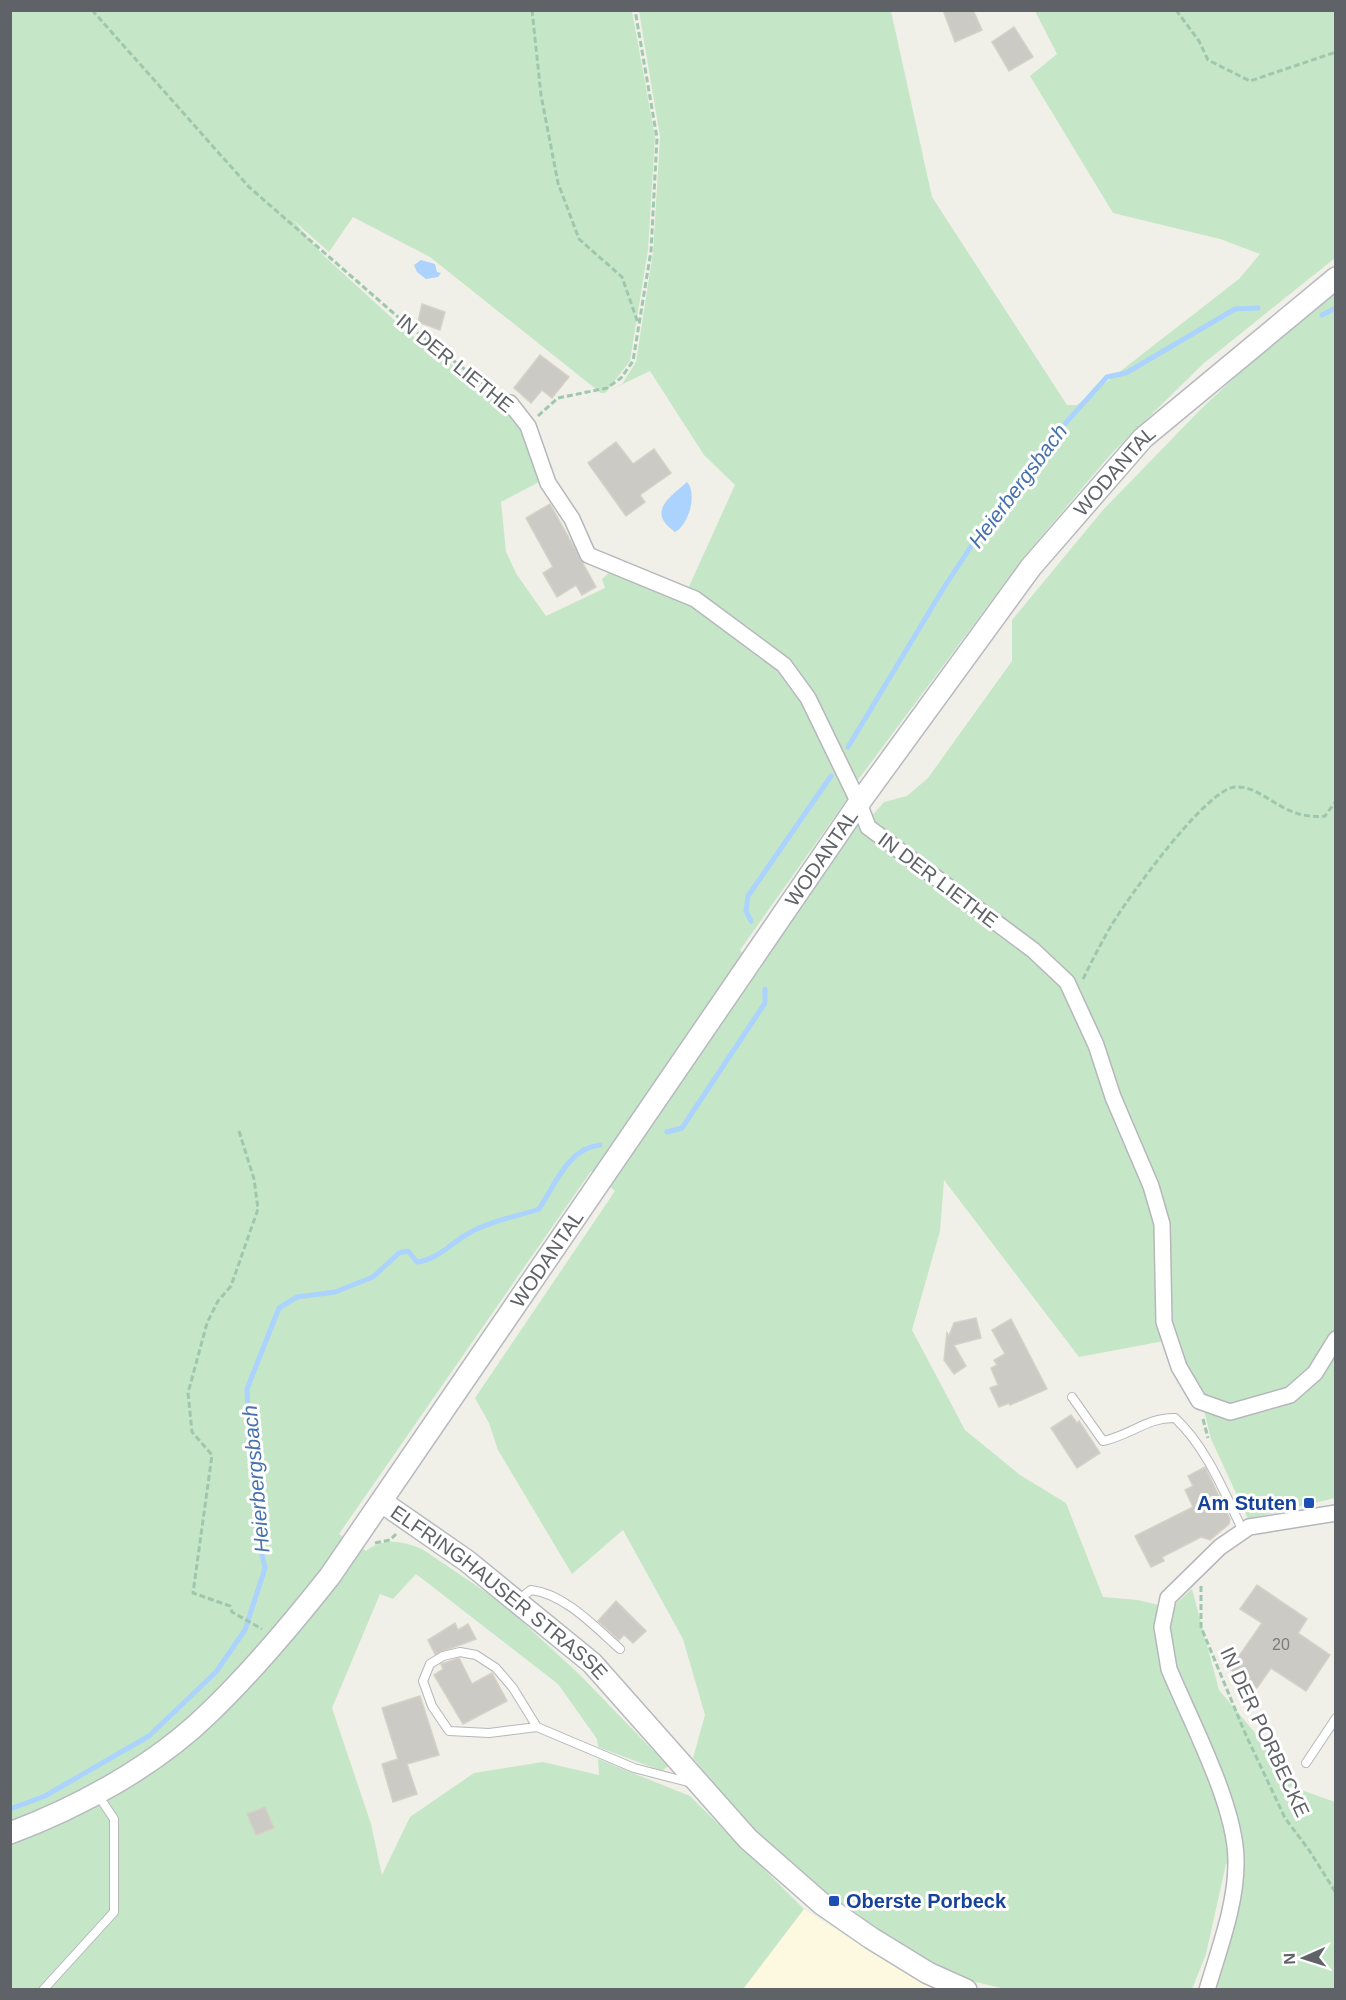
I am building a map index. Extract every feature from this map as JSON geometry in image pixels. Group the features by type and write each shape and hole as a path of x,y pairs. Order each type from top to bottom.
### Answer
{"main road":[{"name":"WODANTAL","path":"382,1502 859,802 1031,567 1143,438 1335,278"},
{"name":"ELFRINGHAUSER STRASSE","path":"10,1833 39,1822 97,1793 147,1762 208,1715 280,1639 330,1576 382,1502 467,1561 592,1663 748,1839 822,1904 871,1938 928,1972 966,1989"}],"street":[{"name":"IN DER LIETHE","path":"510,403 528,426 548,483 572,519 588,555 695,599 744,633 784,665 808,698 859,802 868,827 1033,950 1067,982 1151,1186 1162,1224 1164,1322 1179,1367 1199,1401 1230,1412 1290,1395 1315,1373 1335,1339"},
{"path":"1207,1989 1233,1892 1236,1859 1227,1807 1169,1669 1162,1627 1168,1598 1220,1547 1243,1531 1272,1522 1335,1513"}],"lane":[{"path":"1072,1397 1103,1442 1115,1439 1148,1422 1175,1418 1186,1429 1204,1456 1243,1531"},
{"path":"517,1600 531,1590 541,1591 571,1607 620,1649"},
{"path":"537,1727 513,1688 496,1668 476,1655 459,1652 443,1656 430,1664 423,1681 432,1706 449,1731 489,1733 537,1727 634,1768 700,1785"},
{"path":"1306,1763 1335,1718"},
{"path":"43,1989 114,1912 114,1819 97,1793"}],"path":[{"name":"IN DER LIETHE","path":"92,10 249,187 406,324 467,374 510,403"},
{"path":"532,10 541,95 558,183 579,239 622,277 639,325"},
{"path":"528,426 558,398 607,388 621,378 633,361 651,251 657,138 635,10"},
{"path":"1176,10 1199,41 1208,60 1250,81 1335,52"},
{"path":"1073,996 1112,925 1185,825 1223,791 1235,787 1251,790 1285,810 1307,816 1325,816 1335,801"},
{"path":"239,1131 254,1179 258,1209 231,1286 218,1301 207,1323 188,1393 192,1432 212,1455 193,1593 230,1606 232,1612 280,1639"},
{"name":"IN DER PORBECKE","path":"1195,1573 1202,1588 1201,1628 1245,1733 1285,1818 1309,1850 1335,1893"}],"shaded area":[{"path":"804,1909 886,1961 943,1989 743,1990"}],"green space":[{"path":"11,11 632,11 655,137 648,250 630,361 606,392 622,384 636,362 653,252 660,137 639,11 891,11 932,197 1067,405 1077,405 1239,279 1260,254 1220,239 1113,213 1030,76 1057,54 1035,11 1335,11 1335,258 1204,363 1110,455 1024,557 858,780 835,746 810,693 786,661 719,610 687,591 735,485 704,455 650,371 604,393 601,393 430,257 353,217 329,252 293,220 323,255 404,329 507,406 524,428 541,481 501,502 506,552 517,575 546,616 605,588 602,579 610,572 661,589 706,610 782,670 804,697 830,760 850,795 740,950 758,971 859,822 867,832 932,883 1035,959 1074,1004 1148,1189 1158,1225 1164,1341 1079,1357 944,1180 940,1231 912,1330 965,1430 1020,1475 1066,1503 1103,1597 1138,1600 1171,1608 1192,1589 1219,1690 1304,1791 1335,1802 1335,1989 1215,1989 1243,1869 1226,1864 1206,1954 1192,1989 1005,1989 963,1979 914,1954 805,1878 752,1829 693,1758 705,1715 683,1639 623,1530 572,1574 498,1450 489,1423 475,1398 615,1191 591,1171 339,1534 366,1551 386,1542 408,1544 422,1549 502,1603 579,1674 668,1766 662,1771 598,1747 597,1739 558,1684 416,1574 393,1599 380,1594 332,1708 371,1824 382,1875 410,1817 474,1773 543,1762 599,1775 598,1759 690,1796 804,1909 743,1989 11,1990"},
{"path":"1335,291 1336,1331 1311,1370 1289,1391 1230,1406 1199,1394 1169,1325 1167,1227 1070,982 869,819 884,802 907,796 928,778 1012,661 1012,620 1103,510 1202,408 1263,351"},
{"path":"1335,1348 1335,1498 1248,1519 1211,1439 1203,1406 1290,1400"}],"water":[{"path":"421,260 435,264 437,272 441,273 438,277 426,279 417,272 414,265"},
{"path":"687,482 692,494 690,509 684,523 675,532 666,524 662,511 669,498"}],"building":[{"path":"943,10 973,10 982,30 955,42"},
{"path":"1014,27 1033,57 1009,71 992,42"},
{"path":"422,304 445,312 440,330 418,322"},
{"path":"540,355 569,377 552,398 542,390 531,403 514,388"},
{"path":"616,442 633,464 654,449 671,473 640,495 645,502 626,516 588,463"},
{"path":"550,504 596,587 582,595 576,585 557,597 543,573 553,567 526,518"},
{"path":"976,1318 981,1338 954,1345 966,1366 954,1374 944,1360 947,1333 949,1336 954,1323"},
{"path":"1011,1319 1047,1389 1010,1405 1009,1403 999,1407 990,1388 998,1385 991,1368 997,1365 994,1360 1005,1354 992,1330"},
{"path":"1071,1415 1077,1423 1079,1421 1100,1453 1077,1468 1051,1428"},
{"path":"1205,1467 1230,1519 1229,1524 1210,1540 1201,1537 1162,1557 1164,1561 1151,1567 1135,1536 1193,1507 1185,1490 1193,1486 1188,1476"},
{"path":"1257,1585 1307,1619 1298,1633 1330,1655 1306,1691 1271,1668 1257,1688 1230,1669 1262,1623 1240,1609"},
{"path":"616,1601 646,1631 633,1643 624,1635 619,1640 598,1621"},
{"path":"455,1623 458,1630 468,1624 476,1639 435,1654 428,1640"},
{"path":"459,1658 472,1684 492,1673 507,1701 463,1724 434,1675 443,1669 441,1664"},
{"path":"420,1696 439,1755 407,1764 417,1794 393,1802 382,1764 398,1759 382,1708"},
{"path":"265,1807 274,1828 256,1835 247,1814"}],"waterway":[{"name":"Heierbergsbach","path":"848,747 943,589 985,525 1035,457 1107,377 1126,373 1235,309 1258,308"},
{"name":"Heierbergsbach","path":"1322,315 1336,308"},
{"name":"Heierbergsbach","path":"751,921 746,911 748,896 831,776"},
{"name":"Heierbergsbach","path":"667,1132 682,1128 765,1003 765,989"},
{"name":"Heierbergsbach","path":"10,1809 45,1796 149,1736 216,1672 245,1630 265,1568 256,1527 257,1470 249,1440 247,1389 279,1308 297,1297 335,1292 373,1277 399,1253 408,1251 417,1262 425,1261 479,1228 539,1209 571,1160 579,1153 600,1145"}],"place":[{"name":"Am Stuten","path":"1309,1503"},
{"name":"Oberste Porbeck","path":"834,1901"}]}
